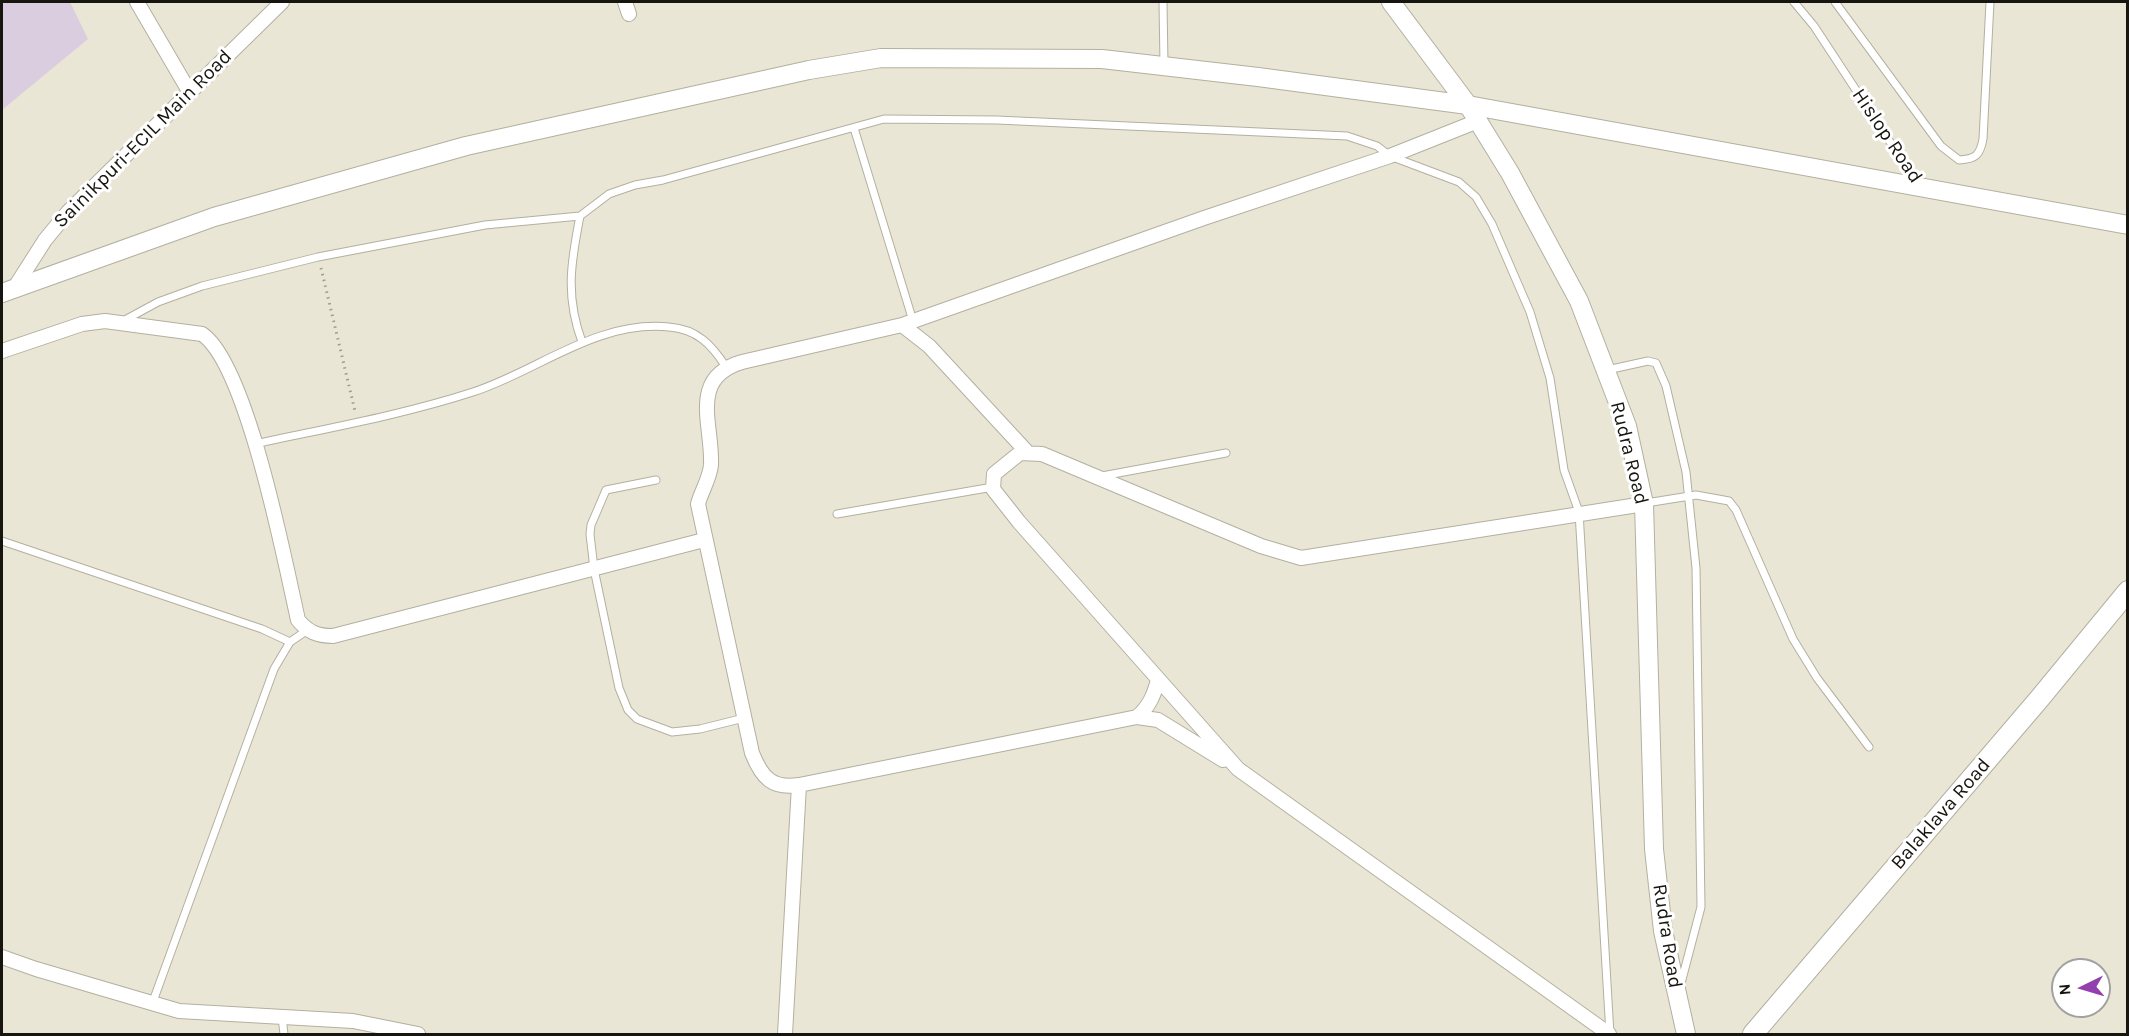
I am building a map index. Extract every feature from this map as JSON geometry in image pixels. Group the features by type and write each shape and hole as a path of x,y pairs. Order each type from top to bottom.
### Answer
{"main road":[{"name":"Balaklava Road","path":"1753,1035 2040,698 2127,591"}],"street":[{"path":"137,2 189,91"},
{"name":"Sainikpuri-ECIL Main Road","path":"8,290 68,212 282,2"},
{"name":"Rudra Road","path":"1391,2 1468,105 1558,261 1579,302 1627,426 1644,504 1654,849 1663,931 1686,1035"},
{"path":"8,290 214,217 455,149 808,70 881,58 1102,59 1468,105 1920,188"},
{"path":"1478,121 1390,156 1204,218 907,323 726,367 717,373 708,398 711,465 698,504 752,753 759,771 766,778 785,787 799,785 1137,717 1158,720 1178,730 1238,769 1610,1035"},
{"name":"Hislop Road","path":"1920,188 2127,225"},
{"path":"2,351 82,324 120,322 151,329 202,334 213,341 225,361 255,444 281,537 298,620 306,631 333,636 704,540"},
{"path":"907,323 1027,452"},
{"path":"1238,769 1019,522 993,487 994,474 1001,466 1020,453 1042,454 1261,546 1301,558 1579,512 1644,504"},
{"path":"1137,717 1155,695 1158,680"},
{"path":"785,1035 799,785"},
{"path":"2,957 152,1004 203,1014 353,1021 418,1035"}],"lane":[{"path":"1163,2 1164,67"},
{"name":"Hislop Road","path":"1794,2 1814,26 1920,188"},
{"path":"1835,2 1941,146 1959,160 1975,158 1980,153 1983,139 1990,2"},
{"path":"120,322 158,302 202,286 318,257 485,225 580,216 609,194 635,185 663,180 884,119 997,120 1347,136 1377,146 1390,156 1459,182 1476,197 1492,224 1530,312 1547,367 1564,470 1579,512 1610,1035"},
{"path":"854,128 907,323"},
{"path":"580,216 570,281 576,326 582,342"},
{"path":"255,444 432,405 476,391 582,342 639,327 670,327 687,331 705,340 726,367"},
{"path":"1606,370 1648,361 1656,363 1661,371 1686,472 1689,496 1698,621 1696,703 1701,907 1677,998"},
{"path":"1096,477 1226,453"},
{"path":"656,480 615,486 602,495 600,508 591,525 594,569 619,688 628,710 637,719 672,732 700,729 744,718"},
{"path":"837,514 993,487"},
{"path":"1644,504 1689,496 1719,497 1729,501 1736,510 1793,639 1823,686 1869,747"},
{"path":"2,541 262,629 290,642"},
{"path":"152,1004 274,669 290,642 306,631"},
{"path":"282,1017 284,1035"}],"path":[{"path":"318,257 358,421"}],"shaded area":[{"path":"2,2 70,2 88,39 2,110"}]}
